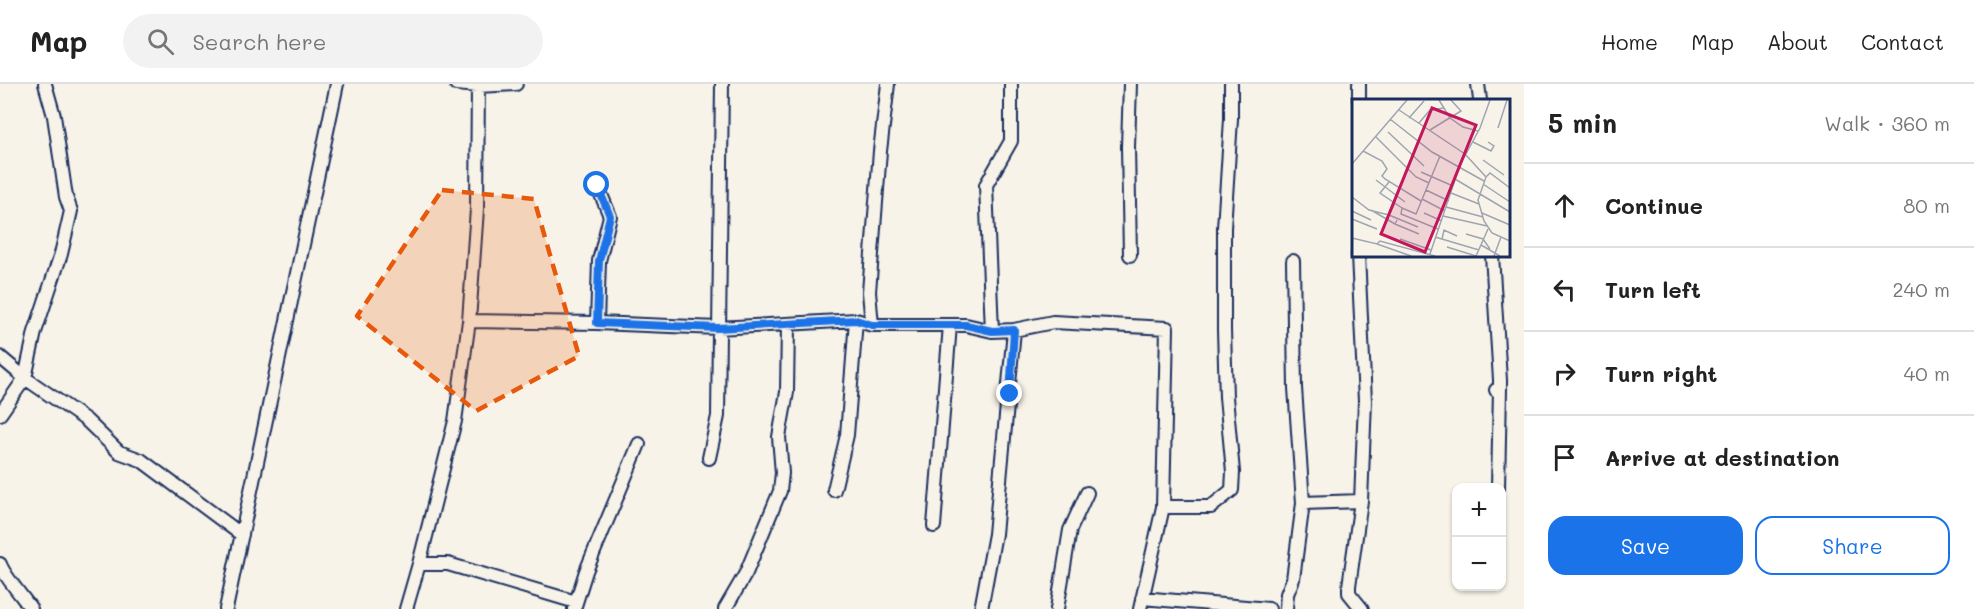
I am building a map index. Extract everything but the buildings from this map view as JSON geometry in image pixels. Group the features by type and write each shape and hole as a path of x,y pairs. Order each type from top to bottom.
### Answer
{"street":[{"path":"0,414 25,378 34,332 61,254 71,211 66,197 54,116 45,84"},
{"path":"226,609 337,84"},
{"path":"456,84 516,84"},
{"path":"709,458 718,416 722,84"},
{"path":"872,325 869,292 880,151 888,84"},
{"path":"992,331 986,184 1011,141 1011,84"},
{"path":"1130,84 1128,147 1130,255"},
{"path":"1163,507 1211,507 1232,490 1233,472 1226,397 1224,330 1224,228 1231,119 1230,84"},
{"path":"1478,84 1480,99"},
{"path":"406,609 455,421 469,321 477,209 478,85"},
{"path":"597,185 610,216 599,261 597,323"},
{"path":"1358,256 1365,401 1361,501 1348,586 1349,593 1362,609"},
{"path":"1492,256 1498,389 1498,483"},
{"path":"1286,609 1287,594 1293,579 1303,503 1295,388 1293,261"},
{"path":"469,321 718,328 856,320 872,325 966,325 992,331 1014,330 1053,322 1167,328 1163,507 1141,603 1269,609"},
{"path":"834,490 847,435 856,320"},
{"path":"725,609 746,573 780,491 782,473 779,437 787,392 788,325"},
{"path":"934,526 950,326"},
{"path":"981,609 995,534 1014,330"},
{"path":"0,357 52,398 86,420 119,452 141,460 242,535"},
{"path":"419,564 448,564 575,606 586,571 639,444"},
{"path":"1058,609 1070,530 1087,493"},
{"path":"1303,503 1361,501"},
{"path":"0,564 4,573 31,609"}],"highlighted area":[{"path":"442,190 534,199 579,356 476,411 357,316"}],"route":[{"path":"597,185 610,216 599,261 597,323 718,328 856,320 872,325 966,325 992,331 1014,330 1010,394"}]}
